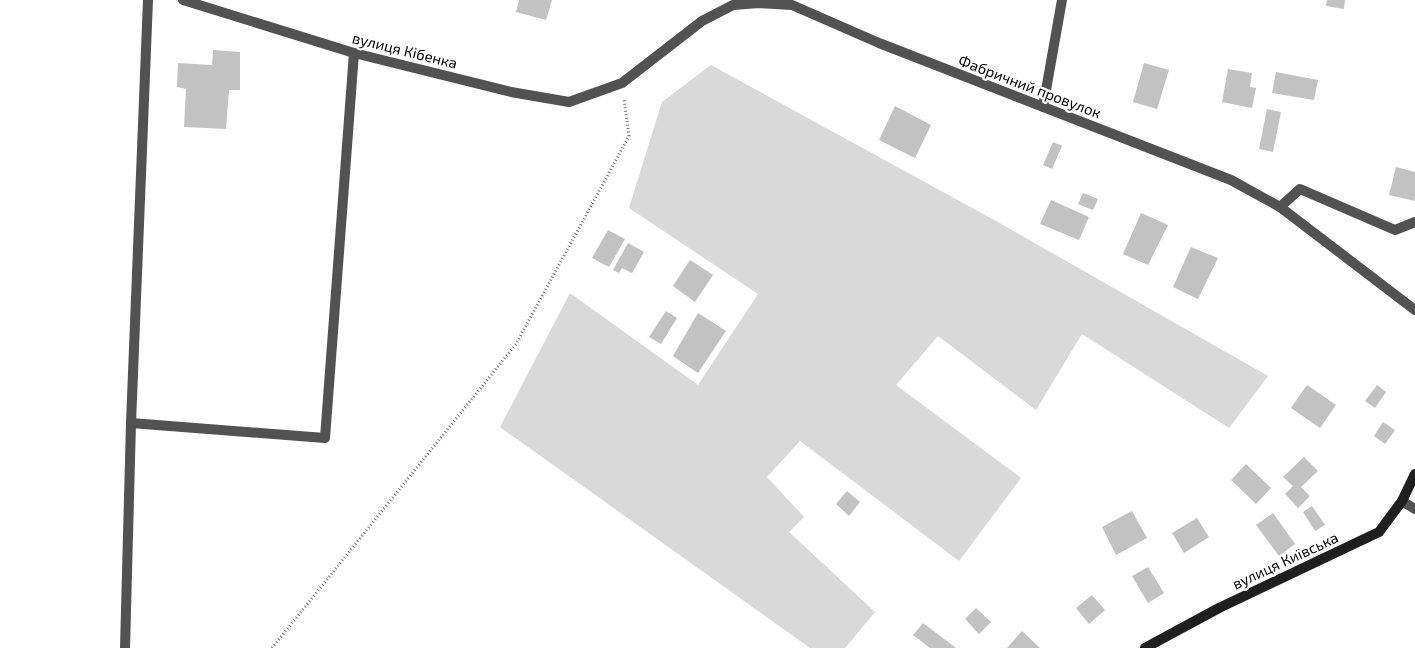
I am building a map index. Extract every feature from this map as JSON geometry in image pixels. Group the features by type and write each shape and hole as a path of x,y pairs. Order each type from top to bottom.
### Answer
{"street":[{"path":"125,648 131,423 148,0"},
{"name":"вулиця Кібенка","path":"183,0 354,53 511,92 569,102 622,83"},
{"path":"1043,107 1062,0"},
{"name":"Фабричний провулок","path":"622,83 702,21 732,5 759,3 792,5 879,43 1232,180 1280,207 1415,310"},
{"path":"131,423 325,438 354,53"},
{"path":"1280,207 1300,189 1395,230 1415,222"},
{"name":"вулиця Київська","path":"1145,648 1219,608 1379,532 1402,501 1415,474"},
{"path":"1402,501 1415,510"}],"path":[{"path":"272,648 516,344 629,136 622,83"}],"shaded area":[{"path":"711,65 996,221 1268,376 1229,428 1082,334 1036,410 938,336 896,385 1021,478 959,561 800,441 767,477 804,517 789,532 875,612 845,648 810,648 500,427 570,293 698,385 758,294 629,208 662,102"}],"building":[{"path":"519,0 552,0 546,20 516,12"},
{"path":"1327,0 1345,0 1344,9 1326,6"},
{"path":"213,50 240,52 240,90 229,90 226,129 184,127 186,89 177,87 178,63 212,65"},
{"path":"1144,63 1169,70 1157,109 1133,102"},
{"path":"1228,69 1252,73 1250,87 1256,88 1252,108 1222,102"},
{"path":"1276,72 1318,80 1314,100 1272,93"},
{"path":"895,106 931,125 915,158 879,140"},
{"path":"1267,109 1281,112 1273,152 1259,149"},
{"path":"1053,142 1062,146 1052,169 1043,165"},
{"path":"1396,167 1415,172 1415,201 1389,195"},
{"path":"1083,193 1098,199 1093,210 1078,204"},
{"path":"1051,200 1089,217 1079,240 1040,224"},
{"path":"1141,213 1168,225 1148,265 1123,254"},
{"path":"608,230 625,239 609,267 592,258"},
{"path":"628,243 644,252 632,273 622,268 619,273 613,270"},
{"path":"1191,247 1218,258 1198,299 1173,287"},
{"path":"690,260 713,275 695,302 673,286"},
{"path":"666,311 677,318 661,344 649,337"},
{"path":"698,313 726,331 698,373 673,356"},
{"path":"1307,385 1336,405 1320,428 1291,408"},
{"path":"1377,385 1386,392 1375,408 1365,401"},
{"path":"1383,422 1395,430 1385,444 1374,436"},
{"path":"1304,457 1318,471 1301,487 1310,496 1298,508 1285,494 1293,486 1283,477"},
{"path":"1246,464 1271,488 1256,504 1231,480"},
{"path":"847,491 860,502 849,516 836,504"},
{"path":"1312,506 1325,525 1315,531 1303,512"},
{"path":"1132,511 1147,538 1116,555 1102,527"},
{"path":"1273,513 1295,544 1279,556 1256,525"},
{"path":"1197,518 1209,537 1184,553 1172,533"},
{"path":"1148,567 1164,593 1148,603 1132,576"},
{"path":"1092,595 1105,610 1089,624 1076,608"},
{"path":"976,608 991,622 979,634 965,619"},
{"path":"923,623 956,648 930,648 913,635"},
{"path":"1022,631 1040,648 1007,648"}]}
